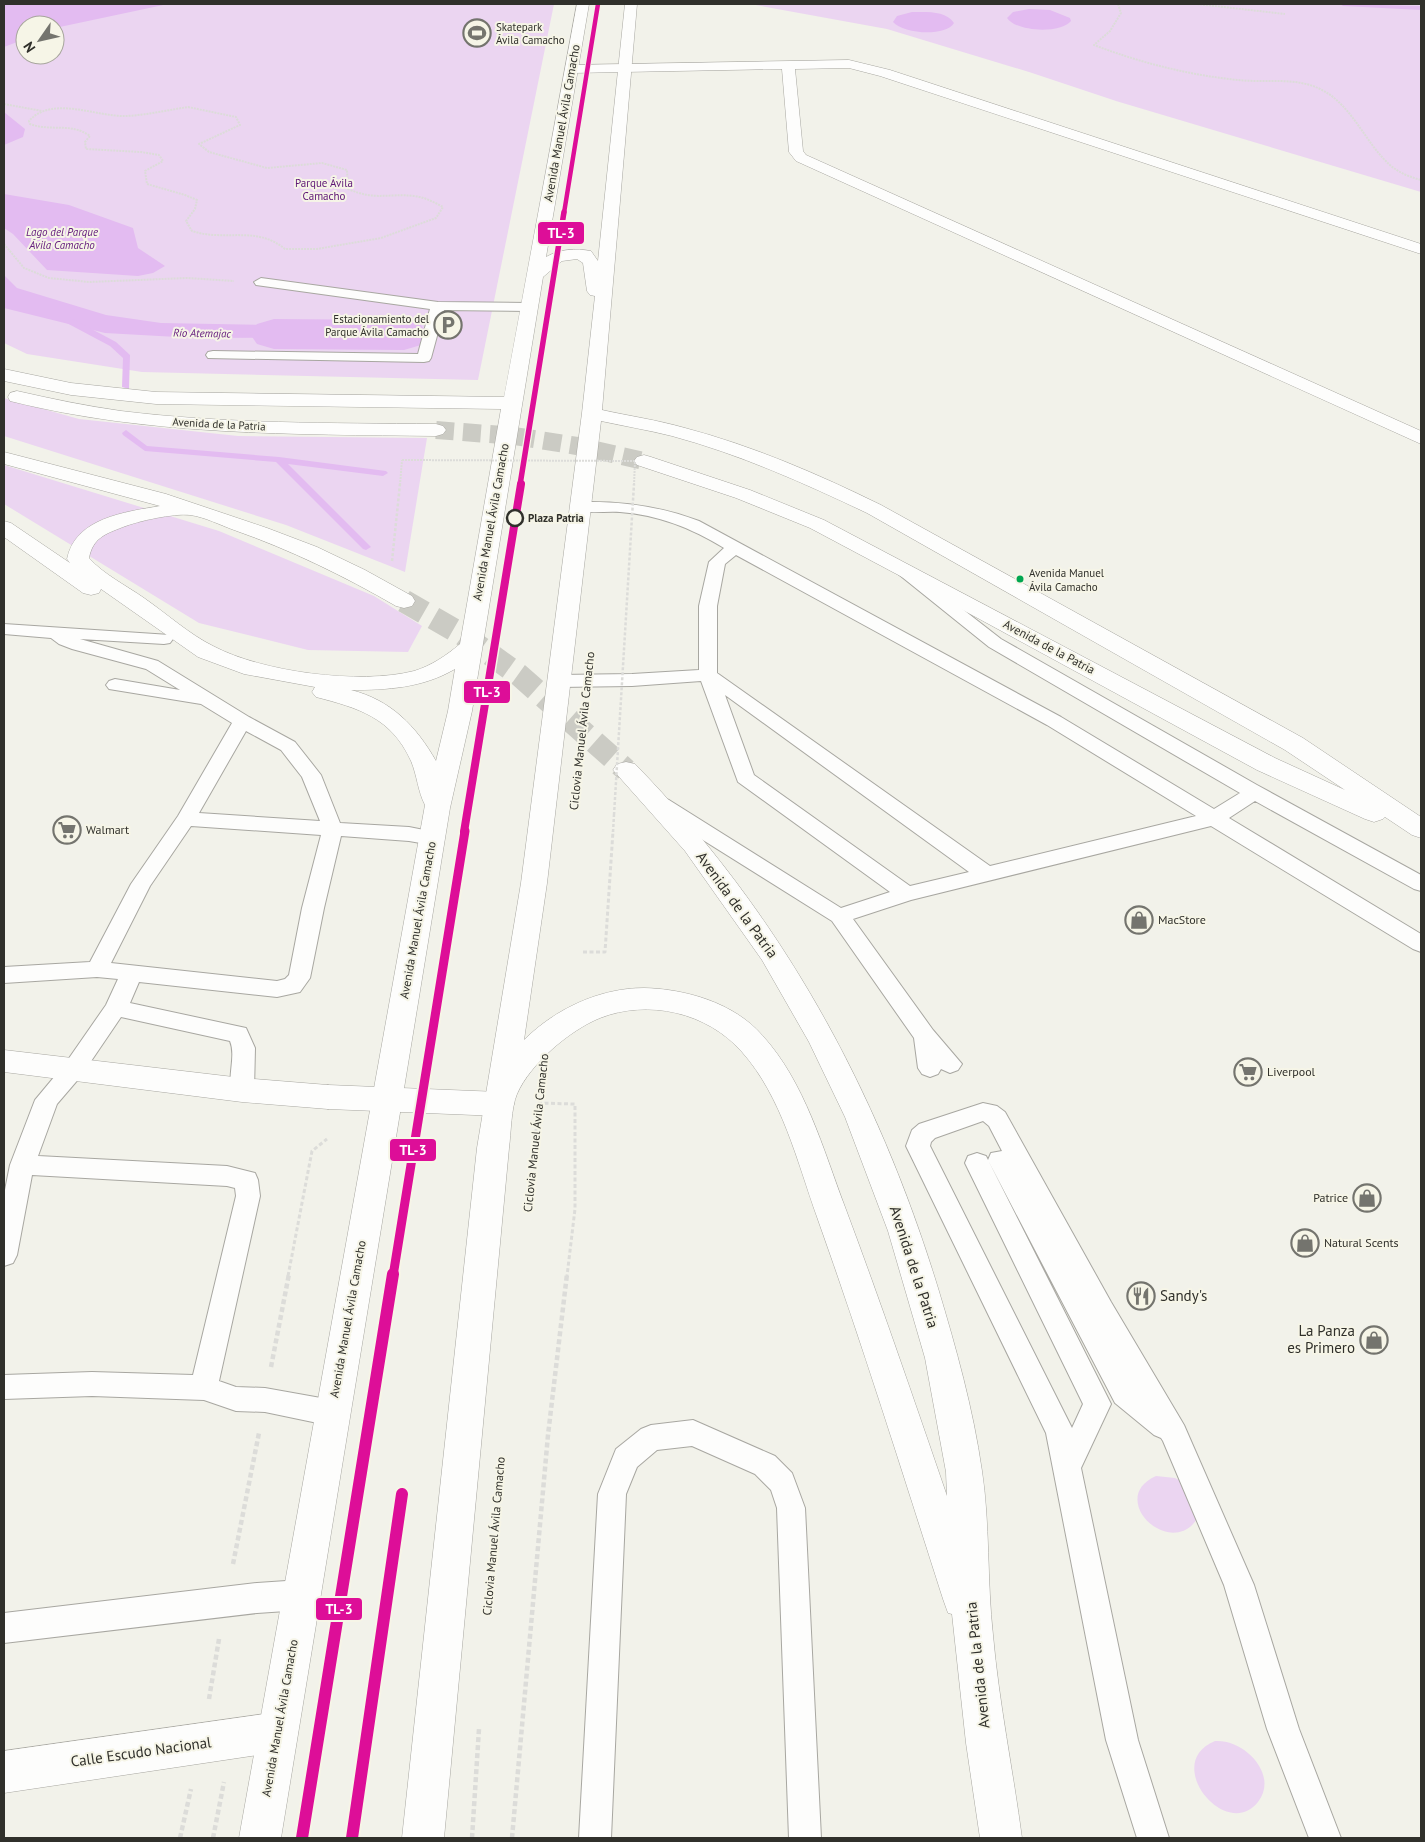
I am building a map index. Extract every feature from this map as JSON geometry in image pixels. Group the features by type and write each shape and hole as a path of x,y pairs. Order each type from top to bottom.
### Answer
{"main road":[{"name":"Avenida Manuel Ávila Camacho","path":"260,1838 437,808 460,711 512,403 583,4"},
{"path":"423,1838 493,1148 527,937 592,413 631,4"},
{"path":"571,74 789,71 855,77 885,73 1421,249"},
{"path":"789,71 796,152 808,162 1421,438"},
{"path":"534,277 552,259 572,254 585,255 591,263 600,320"},
{"path":"4,375 71,389 156,398 512,403"},
{"name":"Avenida de la Patria","path":"4,393 82,412 178,422 228,426 436,430"},
{"path":"592,413 678,432 817,481 858,501 1294,744 1421,829"},
{"path":"4,458 105,484 264,533 313,552 404,601"},
{"name":"Avenida de la Patria","path":"644,461 743,494 817,524 1266,764 1421,834"},
{"path":"189,509 146,513 112,523 100,529 86,540 80,547 78,559 85,568 207,652 238,664 273,673 333,681 384,683 403,680 439,669 470,647"},
{"path":"4,527 164,639 202,663 226,674 274,686 328,692 347,697 380,711 406,731 420,754 433,784 437,808"},
{"name":"Avenida de la Patria","path":"626,770 694,845 772,953 823,1040 860,1117 904,1231 942,1358 964,1472 973,1634 986,1743 1001,1838"},
{"path":"499,1104 515,1070 546,1037 587,1012 606,1004 635,999 666,999 695,1006 720,1018 752,1044 792,1107 870,1317 973,1634"},
{"path":"4,1061 242,1090 328,1097 499,1104"},
{"name":"Calle Escudo Nacional","path":"4,1772 278,1732"}],"lane":[{"path":"260,282 438,306 529,307"},
{"path":"213,355 424,358 438,306"},
{"path":"580,507 625,506 659,512 688,522 1054,720 1421,944"},
{"path":"736,548 717,562 708,606 708,675 745,778 907,894"},
{"path":"891,562 995,643 1250,790 1421,884"},
{"path":"4,629 57,634 84,633 164,639"},
{"path":"4,975 97,969 277,989 292,986 299,978 313,908 333,829 311,775 288,746 242,721 152,666 78,645 65,640 57,634"},
{"path":"559,681 632,680 708,675 986,874"},
{"path":"115,686 208,700"},
{"path":"97,969 141,884 186,819 242,721"},
{"path":"838,916 907,894 1215,818 1250,795 1250,790"},
{"path":"656,801 838,916 925,1036 940,1066"},
{"path":"186,819 432,838"},
{"path":"4,1255 22,1165 48,1100 73,1070 116,1008 131,974"},
{"path":"116,1008 238,1034 244,1048 242,1090"},
{"path":"1153,1838 1122,1740 1060,1432 918,1146 920,1137 927,1131 983,1112 997,1119 1102,1310 1174,1434 1239,1585 1283,1730 1325,1838"},
{"path":"1067,1468 1097,1404 989,1161 1125,1394 1174,1434"},
{"path":"22,1165 227,1176 246,1180 248,1196 204,1388"},
{"path":"4,1387 92,1384 204,1388 236,1399 265,1400 332,1413"},
{"path":"595,1838 612,1494 626,1458 650,1438 693,1433 765,1465 782,1482 791,1508 805,1838"},
{"path":"4,1628 301,1595"}],"path":[{"path":"1118,4 1121,13 1110,31 1094,45 1132,59 1193,74 1241,80 1298,82 1320,89 1346,110 1392,167 1421,180"},
{"path":"1197,4 1285,14"},
{"path":"4,104 42,112 63,109 124,116 188,107 214,111 236,117 240,125 199,144 208,152 267,168 322,163 347,170 348,189 369,197 413,194 431,200 443,207 436,218 381,238 318,249 285,248 276,239 261,235 211,236 192,231 186,221 195,209 197,200 187,194 164,191 148,184 145,171 163,161 159,155 148,151 100,152 86,149 85,142 90,136 76,127 48,128 30,124 30,119 42,112"},
{"path":"4,244 24,268 49,278 90,282 187,278 260,282"},
{"path":"605,506 610,456"},
{"path":"394,535 402,460 635,461 605,952 583,952"},
{"name":"Ciclovia Manuel Ávila Camacho","path":"532,1168 546,1037"},
{"path":"499,1104 575,1104 575,1209 548,1435 512,1838"},
{"path":"180,1838 201,1743 312,1151 328,1139"},
{"path":"472,1838 480,1722"}],"green space":[{"name":"Parque Ávila Camacho","path":"4,4 554,4 478,380 142,372 27,354 4,343"},
{"path":"750,4 1421,4 1421,192 1116,101 1029,72 887,29"},
{"path":"4,398 79,419 238,436 427,438 405,572 286,525 4,436"},
{"path":"4,465 219,531 374,596 422,626 408,652 308,650 199,623 4,504"},
{"path":"1156,1476 1175,1478 1185,1483 1197,1519 1185,1530 1172,1533 1159,1529 1148,1521 1140,1510 1138,1498 1142,1486"},
{"path":"1215,1741 1226,1742 1247,1752 1262,1770 1263,1792 1258,1802 1245,1812 1230,1812 1216,1806 1204,1795 1196,1781 1194,1765 1200,1752"}],"water":[{"path":"4,4 168,4 65,26 65,15 15,15 15,43 4,47"},
{"path":"1029,9 1050,10 1070,18 1071,21 1058,28 1039,30 1019,26 1007,18 1013,12"},
{"path":"912,12 941,14 954,23 942,30 924,32 906,29 893,22 897,16"},
{"path":"4,112 25,129 23,137 4,145"},
{"name":"Lago del Parque Ávila Camacho","path":"4,194 69,205 133,228 138,248 165,266 153,273 138,276 47,270 13,234 4,228"},
{"path":"4,275 17,288 106,315 161,323 372,327 378,335 367,337 195,338 105,333 4,308"}],"waterway":[{"path":"1343,4 1421,8"},
{"path":"66,319 113,344 127,357 126,387"},
{"name":"Río Atemajac","path":"274,334 404,335"},
{"path":"126,433 145,448 279,460"},
{"path":"279,460 383,473"},
{"path":"279,460 366,547"}],"tunnel":[{"path":"436,430 515,436 577,446 644,461"},
{"path":"404,601 463,635 519,675 626,770"}],"transit line":[{"name":"TL-3","path":"302,1838 598,4"},
{"name":"TL-3","path":"352,1838 402,1494"}],"place":[{"name":"Skatepark Ávila Camacho","path":"477,33"},
{"name":"Estacionamiento del Parque Ávila Camacho","path":"448,325"},
{"name":"Plaza Patria","path":"515,518"},
{"name":"Avenida Manuel Ávila Camacho","path":"1020,579"},
{"name":"Walmart","path":"67,830"},
{"name":"MacStore","path":"1139,920"},
{"name":"Liverpool","path":"1248,1072"},
{"name":"Patrice","path":"1367,1198"},
{"name":"Natural Scents","path":"1305,1243"},
{"name":"Sandy's","path":"1141,1296"},
{"name":"La Panza es Primero","path":"1374,1340"}]}
